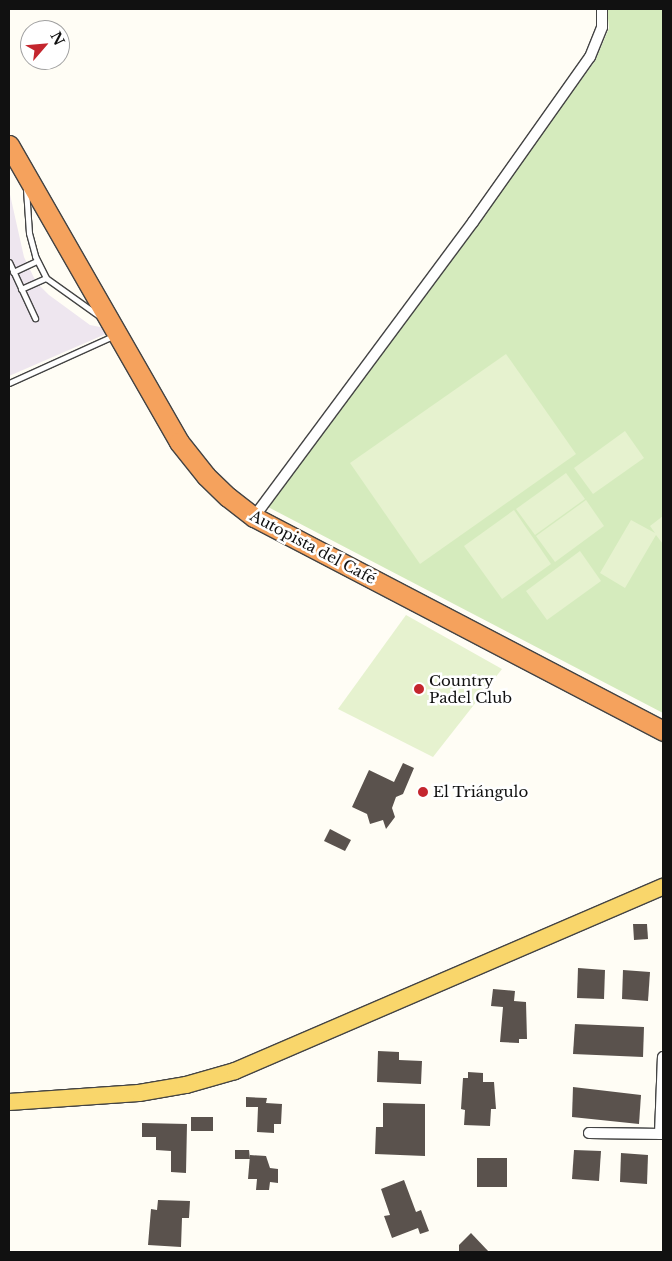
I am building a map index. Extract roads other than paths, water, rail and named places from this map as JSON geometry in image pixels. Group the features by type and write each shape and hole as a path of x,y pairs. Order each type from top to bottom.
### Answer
{"highway":[{"name":"Autopista del Café","path":"9,145 179,442 206,476 254,517 663,731"}],"main road":[{"path":"9,1102 139,1093 186,1086 235,1071 663,887"}],"street":[{"path":"254,517 473,222 590,57 602,27 602,9"},
{"path":"589,1133 662,1134 663,1057"}],"lane":[{"path":"9,383 117,331 46,278 37,261 29,233 24,171"},
{"path":"13,272 37,261"},
{"path":"9,262 35,318"},
{"path":"21,289 46,278"}],"place":[{"name":"Country Padel Club","path":"419,689"},
{"name":"El Triángulo","path":"423,792"}]}
